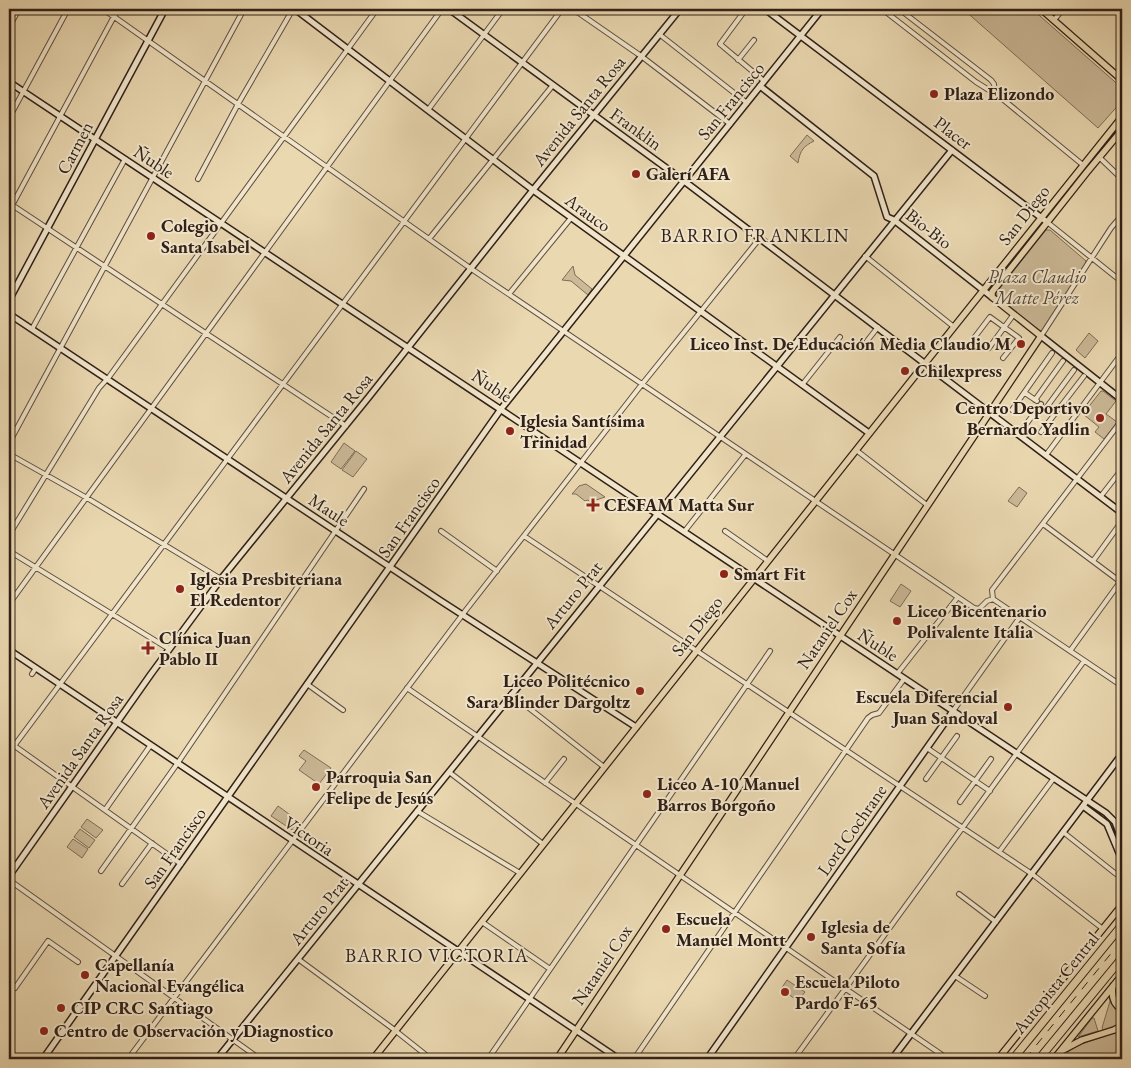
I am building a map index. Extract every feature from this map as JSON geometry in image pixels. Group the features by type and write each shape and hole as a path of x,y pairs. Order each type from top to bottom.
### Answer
{"highway":[{"name":"Autopista Central","path":"1013,1059 1122,925"},
{"name":"Autopista Central","path":"1039,1059 1122,958"},
{"path":"1007,1059 1028,1041"}],"main road":[{"path":"1041,9 1122,80"},
{"name":"San Diego","path":"373,1059 1122,117"},
{"name":"San Diego","path":"992,297 992,292 1122,130"},
{"name":"Bio-Bio","path":"992,297 1041,336"},
{"name":"Nataniel Cox","path":"557,1059 1041,336"},
{"path":"998,1059 1122,905"},
{"path":"1054,1059 1122,975"},
{"path":"1114,985 1113,1000 1122,1010"},
{"path":"1060,1052 1082,1040 1122,1026"}],"street":[{"path":"9,28 19,9"},
{"path":"9,118 68,9"},
{"path":"103,9 470,268 894,555 974,608 979,609 987,601 993,599"},
{"path":"9,211 10,204 118,9"},
{"name":"Carmen","path":"9,300 166,9"},
{"path":"9,443 244,9"},
{"path":"198,179 238,104 294,9"},
{"name":"Arauco","path":"294,9 533,190 869,433"},
{"path":"9,536 99,388 377,9"},
{"path":"9,604 442,9"},
{"name":"Franklin","path":"449,9 684,181 1122,513"},
{"path":"428,110 503,9"},
{"path":"14,746 562,9"},
{"path":"573,9 641,56 730,124"},
{"name":"Avenida Santa Rosa","path":"9,878 169,649 221,579 680,9"},
{"path":"746,9 720,43 721,46 764,81"},
{"name":"Placer","path":"765,9 1041,217 1122,282"},
{"name":"San Francisco","path":"43,1059 501,409 822,9"},
{"path":"882,9 976,82 995,94 1083,165"},
{"path":"899,9 991,80 994,84 995,94"},
{"path":"1054,20 1064,9"},
{"path":"659,34 747,102"},
{"path":"738,60 754,40"},
{"name":"Ñuble","path":"9,82 1087,800 1109,815 1118,829 1122,840"},
{"path":"430,239 553,84"},
{"name":"Bio-Bio","path":"760,86 874,176 885,215 894,220 992,297"},
{"name":"Arturo Prat","path":"217,1059 952,150"},
{"path":"1099,157 1122,179"},
{"path":"32,329 125,159"},
{"path":"10,204 346,426"},
{"name":"Nataniel Cox","path":"1041,336 1111,228 1122,215"},
{"path":"510,294 571,218"},
{"path":"128,1059 407,688 580,462 760,238"},
{"path":"865,256 954,327"},
{"name":"Maule","path":"9,314 390,567 636,727"},
{"path":"989,348 1014,314"},
{"path":"974,338 990,317 1018,338 1003,358"},
{"path":"867,341 878,327"},
{"name":"Bio-Bio","path":"1041,336 1122,400"},
{"path":"802,385 840,337"},
{"path":"1012,410 1052,353"},
{"path":"1046,455 1122,353"},
{"path":"1035,400 1063,361"},
{"path":"1046,408 1074,370"},
{"path":"1041,432 1084,376"},
{"name":"Bio-Bio","path":"1101,382 1122,396"},
{"path":"1024,393 1055,414"},
{"path":"1019,434 1041,404"},
{"path":"1122,420 992,590 993,599 1122,686"},
{"path":"856,450 928,505"},
{"path":"9,454 87,498 221,579"},
{"path":"684,532 745,455"},
{"path":"1101,496 1122,469"},
{"path":"101,871 177,764 364,490"},
{"path":"1093,561 1122,521"},
{"path":"1043,524 1121,582 1070,650"},
{"path":"441,531 497,571"},
{"path":"725,531 768,561"},
{"path":"524,536 1032,874 1103,930"},
{"path":"9,551 169,649"},
{"path":"897,674 958,597"},
{"name":"Lord Cochrane","path":"707,1059 1020,617"},
{"name":"Victoria","path":"9,650 227,798 619,1059"},
{"path":"488,1059 770,651"},
{"path":"794,1059 1018,754 1084,660"},
{"path":"32,674 36,668"},
{"path":"634,1059 869,717 881,711 904,678"},
{"path":"308,684 343,710"},
{"path":"407,688 944,1058"},
{"path":"511,694 604,767"},
{"path":"926,779 957,736"},
{"path":"9,742 181,864"},
{"path":"105,810 150,746"},
{"path":"927,748 990,791"},
{"path":"892,1059 1122,754"},
{"path":"545,783 564,759"},
{"path":"960,802 991,759"},
{"path":"449,772 544,844"},
{"path":"999,852 1054,778"},
{"path":"1083,806 1107,824 1122,860"},
{"path":"417,811 520,873"},
{"path":"1118,829 1122,823"},
{"path":"1063,832 1116,874"},
{"path":"122,884 152,843"},
{"path":"9,878 260,1059"},
{"path":"959,894 996,922"},
{"path":"482,922 550,969"},
{"path":"9,983 15,988 48,941 78,962"},
{"path":"298,959 431,1059"},
{"path":"956,976 985,996"}],"green space":[{"path":"963,9 1032,9 1122,88 1122,101 1098,128"},
{"path":"807,135 814,141 803,149 798,163 790,156"},
{"name":"Plaza Claudio Matte Pérez","path":"1046,230 1050,230 1086,261 1043,331 1039,331 997,297 996,293"},
{"path":"573,266 575,275 592,289 588,295 571,281 562,280"},
{"path":"1089,333 1098,341 1085,358 1076,350"},
{"name":"Centro Deportivo Bernardo Yadlin","path":"1101,391 1116,401 1106,414 1117,422 1104,439 1095,432 1099,427 1083,414"},
{"path":"344,443 355,451 341,469 331,462"},
{"path":"356,451 367,459 353,477 342,470"},
{"path":"586,484 605,497 590,502 588,500 585,501 576,494 572,494 579,486"},
{"path":"1019,487 1027,493 1017,507 1008,501"},
{"path":"901,584 911,591 900,607 890,601"},
{"path":"304,750 331,768 319,784 299,770 306,761 299,756"},
{"path":"278,806 300,822 294,831 271,816"},
{"path":"87,819 103,830 96,838 81,827"},
{"path":"80,829 95,840 89,848 74,837"},
{"path":"73,839 88,849 82,858 67,847"},
{"path":"787,980 805,992 798,1001 781,989"},
{"path":"1111,998 1122,1012 1122,1022 1104,1031 1102,1028"},
{"path":"1092,1018 1094,1018 1098,1031 1078,1037"},
{"path":"1122,1029 1122,1059 1062,1058 1075,1047"}],"railway":[{"path":"1025,1059 1122,940"}],"place":[{"name":"Plaza Elizondo","path":"934,94"},
{"name":"Galerí AFA","path":"636,174"},
{"name":"Colegio Santa Isabel","path":"151,236"},
{"name":"Liceo Inst. De Educación Media Claudio M","path":"1021,344"},
{"name":"Chilexpress","path":"905,371"},
{"name":"Centro Deportivo Bernardo Yadlin","path":"1100,418"},
{"name":"Iglesia Santísima Trinidad","path":"510,431"},
{"name":"CESFAM Matta Sur","path":"593,505"},
{"name":"Smart Fit","path":"724,574"},
{"name":"Iglesia Presbiteriana El Redentor","path":"180,589"},
{"name":"Liceo Bicentenario Polivalente Italia","path":"897,621"},
{"name":"Clínica Juan Pablo II","path":"148,648"},
{"name":"Liceo Politécnico Sara Blinder Dargoltz","path":"640,691"},
{"name":"Escuela Diferencial Juan Sandoval","path":"1008,707"},
{"name":"Parroquia San Felipe de Jesús","path":"316,787"},
{"name":"Liceo A-10 Manuel Barros Borgoño","path":"647,794"},
{"name":"Escuela Manuel Montt","path":"666,929"},
{"name":"Iglesia de Santa Sofía","path":"811,937"},
{"name":"Capellanía Nacional Evangélica","path":"85,975"},
{"name":"Escuela Piloto Pardo F-65","path":"785,992"},
{"name":"CIP CRC Santiago","path":"61,1008"},
{"name":"Centro de Observación y Diagnostico","path":"44,1031"}],"district":[{"name":"BARRIO FRANKLIN","path":"755,235"},
{"name":"BARRIO VICTORIA","path":"437,955"}]}
